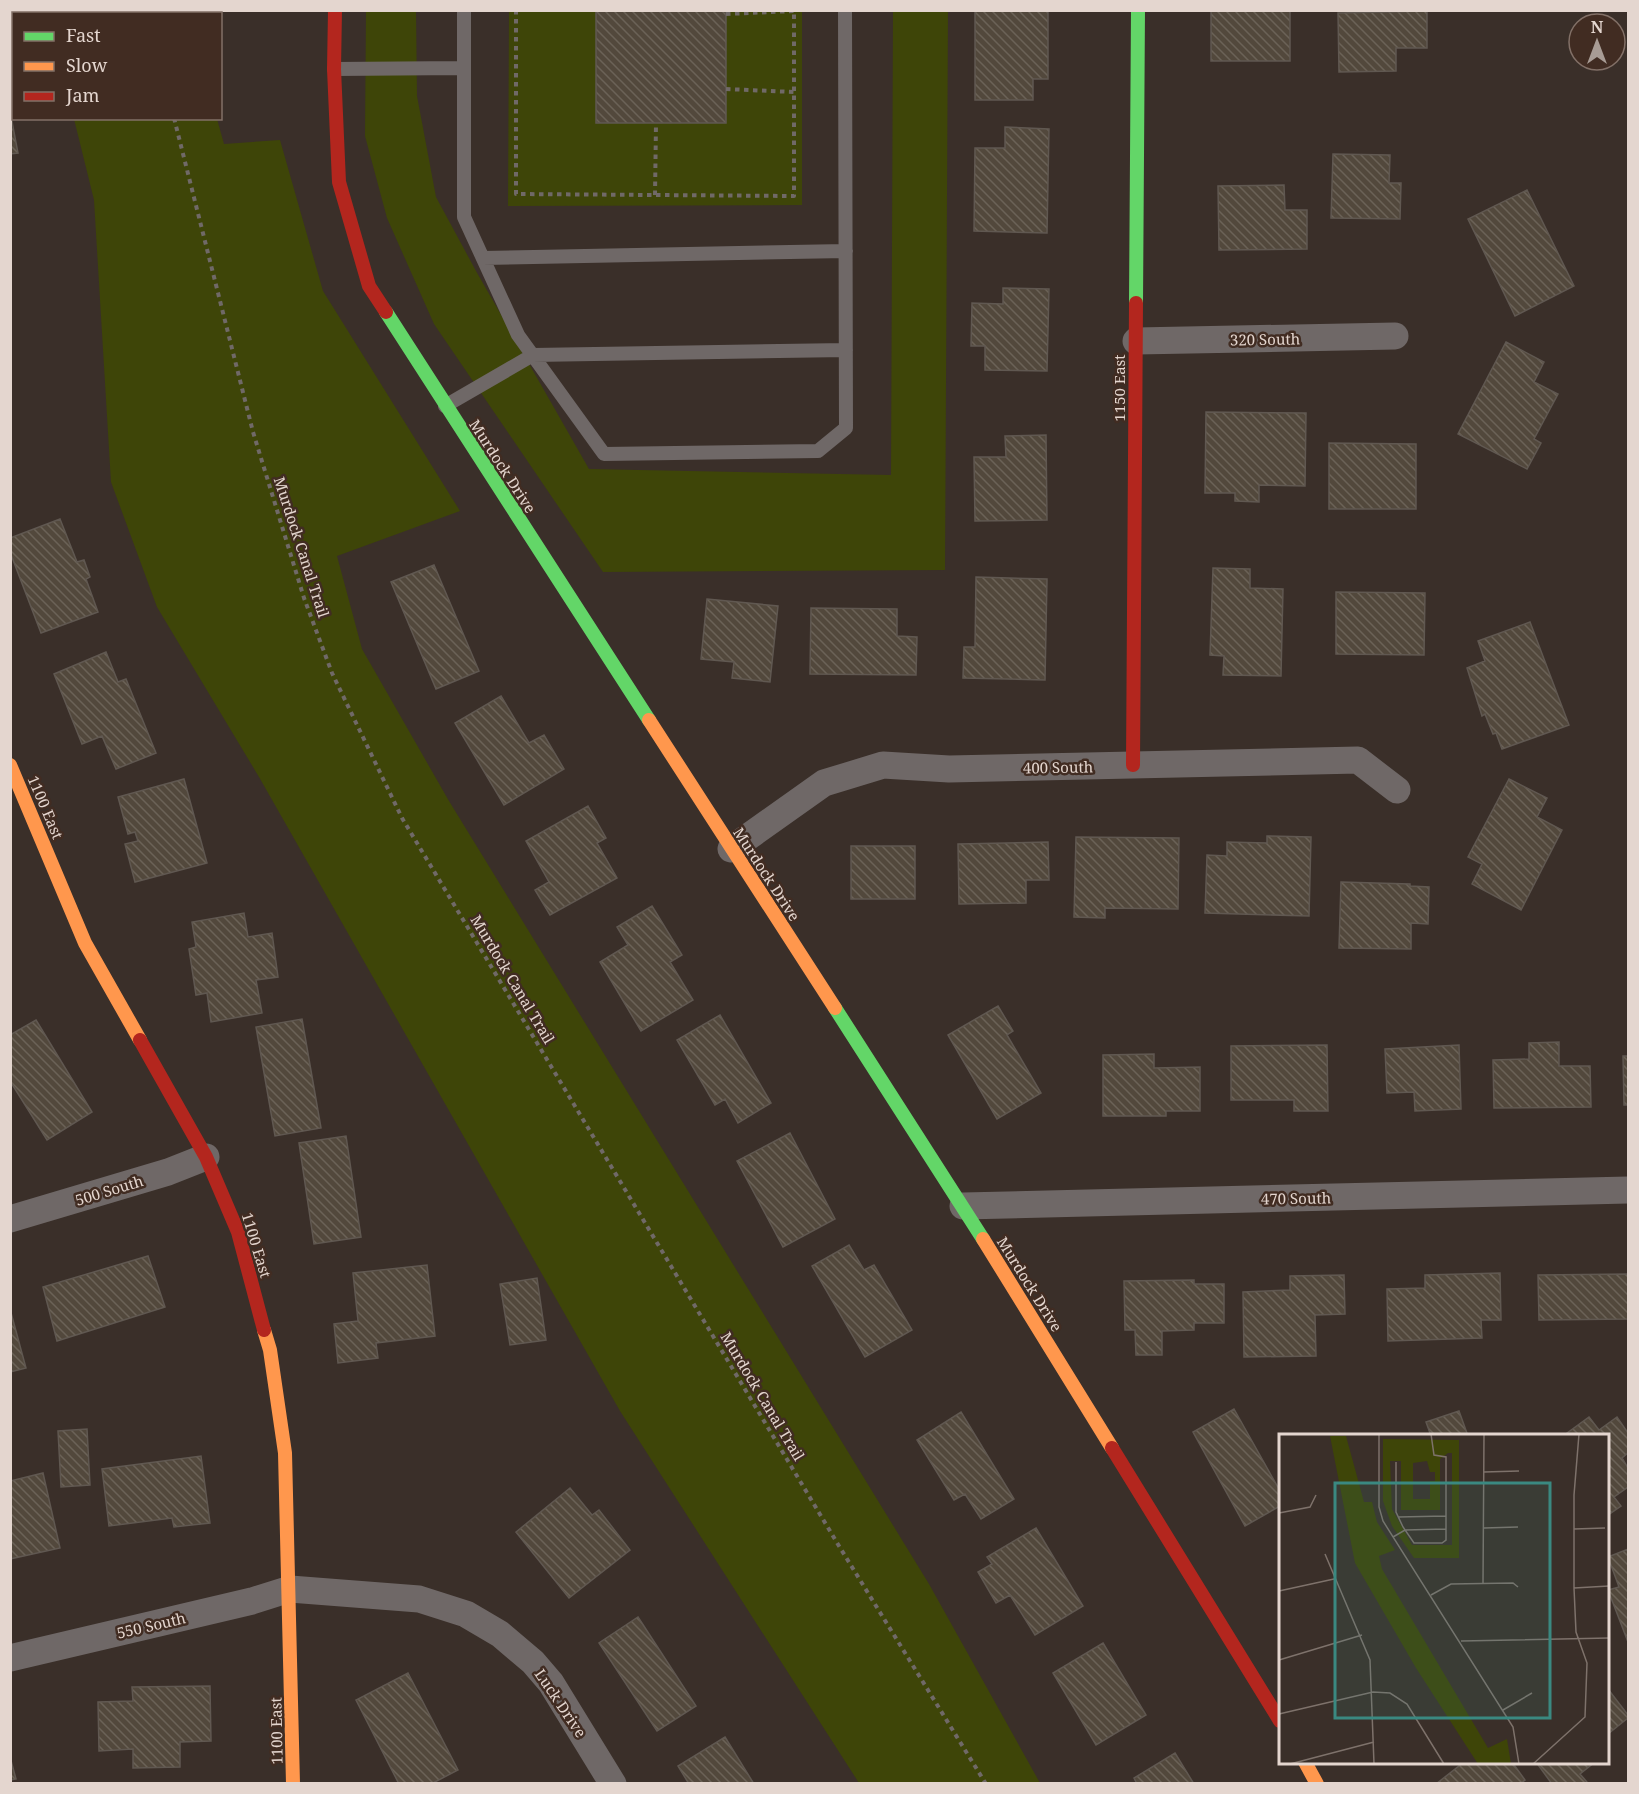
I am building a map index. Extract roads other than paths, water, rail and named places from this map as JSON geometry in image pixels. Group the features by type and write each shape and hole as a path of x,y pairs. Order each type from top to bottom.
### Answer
{"street":[{"name":"Murdock Drive","path":"335,10 334,69 339,182 369,286 963,1206 1279,1718"},
{"name":"1150 East","path":"1133,765 1138,10"},
{"name":"320 South","path":"1136,341 1395,336"},
{"name":"400 South","path":"731,849 824,783 883,765 949,769 1358,760 1397,790"},
{"name":"1100 East","path":"10,765 85,943 206,1157 238,1232 270,1350 285,1453 293,1784"},
{"name":"500 South","path":"10,1219 168,1172 206,1157"},
{"name":"470 South","path":"963,1206 1629,1190"},
{"name":"550 South","path":"10,1658 252,1601 290,1589"},
{"name":"Luck Drive","path":"290,1589 419,1599 466,1614 500,1634 533,1662 551,1683 613,1784"},
{"path":"1306,1764 1317,1784"}],"lane":[{"path":"464,10 464,217 518,334 604,454 818,451 846,428 845,10"},
{"path":"334,69 464,68"},
{"path":"483,258 846,251"},
{"path":"445,406 533,355 846,350"}]}
